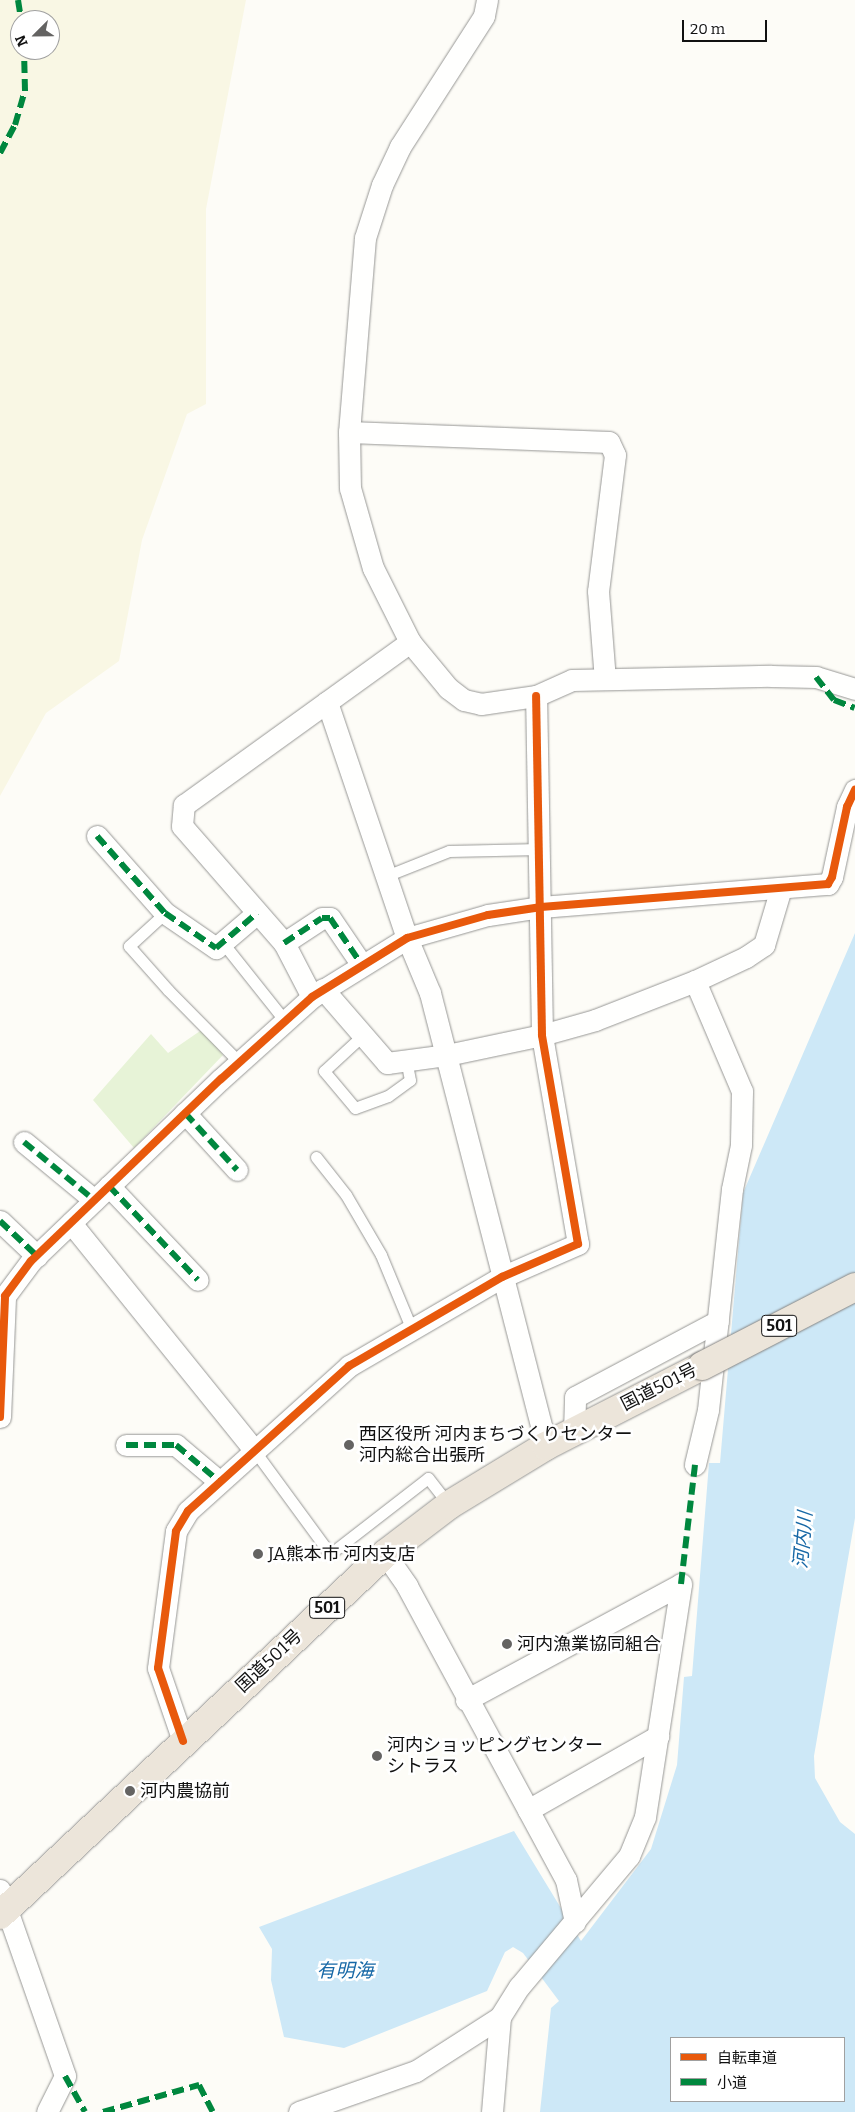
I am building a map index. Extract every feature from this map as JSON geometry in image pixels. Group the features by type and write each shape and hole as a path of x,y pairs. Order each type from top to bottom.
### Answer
{"highway":[{"name":"国道501号","path":"2,1904 183,1741 385,1554 449,1506 574,1430 855,1287"}],"street":[{"path":"488,0 484,16 400,147 382,185 365,238 349,432 350,488 373,568 410,642 448,688 464,700 481,704 536,696 572,680 816,678 855,689"},
{"path":"349,432 609,442 615,455 598,591 605,679"},
{"path":"410,642 184,805 182,826 284,943 318,993 363,1035 388,1063 447,1055 542,1035 595,1020 695,981 746,957 764,944 781,888"},
{"path":"183,1741 158,1668 176,1531 188,1512 254,1450 349,1366 502,1277 578,1244 542,1035 536,696"},
{"path":"327,702 407,938 430,993 546,1446"},
{"path":"0,1417 2,1296 37,1256 102,1193 240,1062 318,993 407,938 488,915 541,907 828,884 832,877 847,806 855,790"},
{"path":"98,836 165,913 216,948 257,913"},
{"path":"284,943 322,918 330,918 362,965"},
{"path":"695,981 742,1091 741,1145 732,1189 708,1410 695,1464"},
{"path":"185,1114 237,1170"},
{"path":"24,1142 102,1193 198,1280"},
{"path":"0,1221 37,1256"},
{"path":"71,1223 254,1450"},
{"path":"574,1430 575,1397 718,1321"},
{"path":"126,1445 176,1445 220,1482"},
{"path":"385,1554 407,1586 466,1700 566,1880 575,1922"},
{"path":"299,2112 416,2071 500,2017 519,1987 629,1856 645,1817 681,1584 466,1700"},
{"path":"528,1810 658,1736"},
{"path":"2,1904 65,2076 47,2112"},
{"path":"492,2112 500,2017"}],"lane":[{"path":"386,876 449,851 540,849"},
{"path":"165,913 129,946 168,990 240,1062"},
{"path":"223,942 285,1021"},
{"path":"363,1035 324,1071 355,1108 388,1096 410,1080 406,1060"},
{"path":"316,1157 346,1195 381,1255 412,1330"},
{"path":"254,1450 330,1554 428,1478 449,1506"}],"shaded area":[{"path":"0,0 246,0 206,209 206,404 187,414 142,540 119,661 46,713 0,796"}],"green space":[{"path":"203,1029 223,1055 134,1148 93,1100 151,1034 168,1053"}],"water":[{"path":"855,933 855,1518 814,1756 815,1778 840,1822 855,1834 855,2112 540,2112 551,2008 559,2001 523,1953 513,1947 505,1952 487,1991 344,2048 284,2037 271,1980 272,1949 259,1927 514,1831 581,1941 651,1849 677,1765 684,1677 692,1676 709,1463 720,1463 743,1193"}],"marked path":[{"path":"18,0 20,10"},
{"path":"0,153 15,125 25,91 24,60"},
{"path":"816,677 834,700 855,708"},
{"path":"97,836 165,913 216,948 257,913"},
{"path":"284,943 322,918 330,918 362,965"},
{"path":"185,1113 237,1170"},
{"path":"24,1142 94,1200"},
{"path":"109,1186 198,1280"},
{"path":"0,1221 37,1256"},
{"path":"126,1445 176,1445 220,1482"},
{"path":"681,1584 695,1464"},
{"path":"65,2076 85,2112"},
{"path":"103,2112 199,2085 213,2112"}],"cycle path":[{"path":"183,1741 158,1668 176,1531 188,1511 349,1366 502,1277 578,1244 542,1035 536,696"},
{"path":"0,1417 5,1296 31,1261 221,1079 312,997 407,938 488,915 541,907 828,884 832,877 847,807 855,790"}],"place":[{"name":"西区役所 河内まちづくりセンター 河内総合出張所","path":"349,1445"},
{"name":"JA熊本市 河内支店","path":"258,1554"},
{"name":"河内漁業協同組合","path":"507,1644"},
{"name":"河内ショッピングセンター シトラス","path":"377,1756"},
{"name":"河内農協前","path":"130,1791"}],"water label":[{"name":"河内川","path":"803,1540"},
{"name":"有明海","path":"345,1971"}]}
